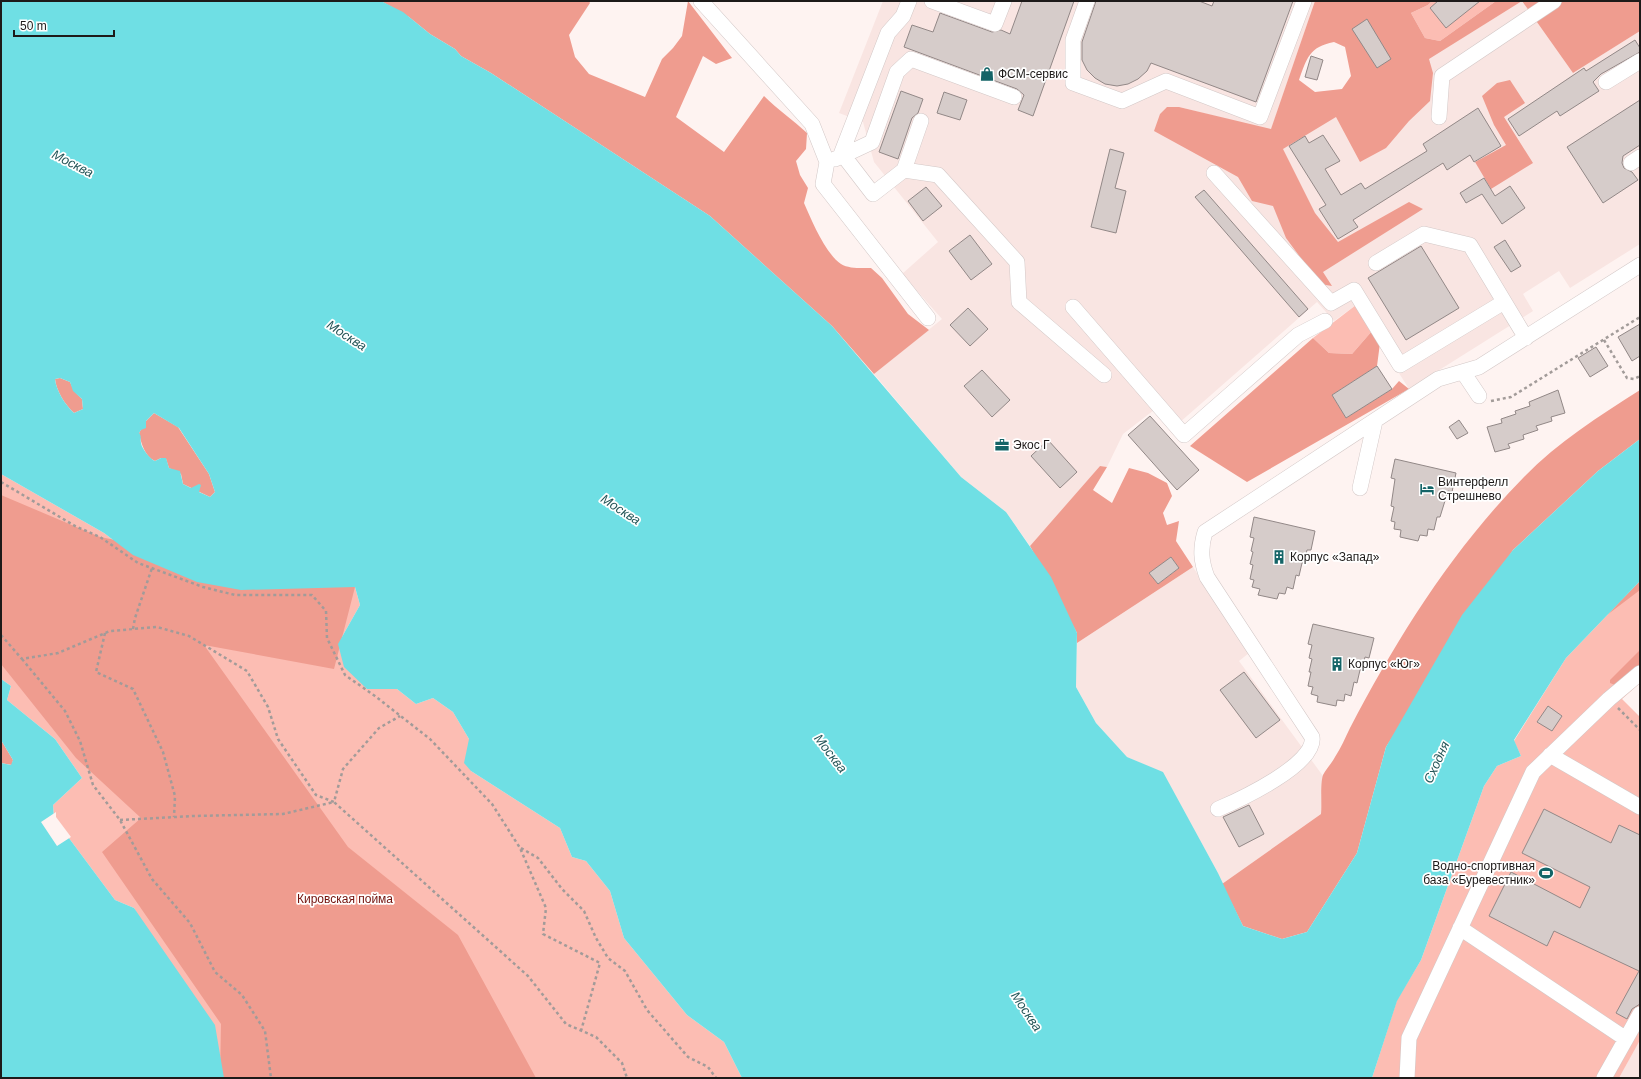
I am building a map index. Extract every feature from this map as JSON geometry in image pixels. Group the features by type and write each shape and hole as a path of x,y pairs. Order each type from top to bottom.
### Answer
{"street":[{"path":"701,1 812,124 836,158 873,194 904,170 920,121"},
{"path":"909,1 903,16 888,33 824,184 928,318"},
{"path":"932,1 968,7 995,24 1004,1"},
{"path":"1087,1 1073,40 1072,83 1122,102 1166,81 1260,117 1304,1"},
{"path":"1439,117 1442,76 1554,1"},
{"path":"836,158 872,142 897,72 911,59 1014,97"},
{"path":"1606,82 1640,61"},
{"path":"904,170 938,175 1017,262 1019,302 1104,375"},
{"path":"1214,173 1331,303 1354,290 1400,366 1504,302"},
{"path":"1376,264 1424,234 1470,245 1526,338"},
{"path":"1218,810 1253,793 1272,781 1307,754 1313,742 1312,737 1207,577 1202,564 1201,552 1203,527 1375,421 1438,379 1480,368 1640,265"},
{"path":"1073,307 1184,435 1298,335 1325,322"},
{"path":"1463,372 1479,396"},
{"path":"1360,488 1375,421"},
{"path":"1407,1078 1409,1038 1533,772 1609,699 1640,673"},
{"path":"1550,755 1640,807"},
{"path":"1460,928 1626,1039"},
{"path":"1604,1078 1640,1014"}],"path":[{"path":"1479,396 1486,403 1511,397 1640,317"},
{"path":"1604,340 1627,378 1634,379 1640,376"},
{"path":"1,482 75,526 100,537 138,563 203,587 235,595 312,595 326,611 327,638 345,675 430,738 492,804 520,848 546,908 543,934 600,962 581,1031"},
{"path":"133,629 135,618 152,568"},
{"path":"22,659 58,653 105,633 157,627 189,636 247,671 268,707 278,739 316,794 334,802 528,976 566,1024 596,1037 622,1063 627,1078"},
{"path":"105,633 96,672 133,689 163,752 176,796 174,817"},
{"path":"1,635 65,711 80,740 94,785 120,820 152,879 190,923 215,972 242,995 265,1031 271,1078"},
{"path":"1609,699 1640,730"},
{"path":"334,802 343,769 379,728 400,716"},
{"path":"120,820 283,814 334,802"},
{"path":"520,848 538,858 562,889 584,911 596,938 608,958 625,972 647,1010 688,1057 708,1067 716,1078"}],"shaded area":[{"path":"883,1 1315,1 1271,130 1179,107 1282,149 1522,1 1573,73 1640,31 1640,244 1570,288 1559,271 1523,294 1533,311 1409,389 1356,305 1334,321 1317,302 1171,430 1154,410 1123,434 1107,467 1100,466 1030,546 1006,512 961,477 874,374 942,319 902,274 938,242 874,162 863,122 839,113"},
{"path":"1193,567 1249,653 1239,661 1323,776 1321,814 1222,884 1218,873 1163,773 1127,757 1096,723 1076,687 1077,643"},
{"path":"1640,1040 1640,1078 1619,1078 1639,1041"}],"green space":[{"path":"381,1 589,1 590,3 569,35 575,57 589,74 645,97 662,59 682,36 688,1 732,58 716,64 703,56 676,117 724,152 764,96 807,133 806,149 796,161 800,175 808,188 804,203 824,245 835,259 844,266 871,268 882,278 908,314 929,330 874,374 832,326 710,216 491,73 461,56 455,49 430,34 409,17"},
{"path":"1315,1 1432,1 1428,5 1411,13 1425,38 1440,41 1496,1 1522,1 1429,59 1433,73 1430,101 1409,121 1386,148 1360,162 1336,117 1283,149 1315,213 1338,242 1409,202 1423,209 1323,272 1332,286 1320,284 1286,238 1273,206 1252,201 1238,177 1154,131 1160,114 1167,107 1179,107 1271,129","holes":["1334,42 1345,47 1351,76 1342,89 1315,92 1299,80 1304,65 1314,50"]},
{"path":"1432,1 1496,1 1440,41 1425,38 1411,13 1428,5"},
{"path":"1522,1 1640,1 1640,31 1573,73"},
{"path":"1510,80 1525,103 1504,117 1533,163 1491,189 1475,162 1506,145 1494,125 1482,96 1497,83"},
{"path":"1356,305 1372,331 1352,354 1329,353 1313,338"},
{"path":"1372,331 1380,343 1377,366 1332,395 1346,418 1392,389 1399,381 1409,389 1247,482 1190,446 1313,338 1329,353 1352,354"},
{"path":"60,378 70,382 74,391 82,399 83,409 74,413 67,406 59,392 55,379"},
{"path":"1640,390 1640,439 1598,471 1513,550 1386,747 1357,853 1307,932 1282,939 1243,926 1222,884 1321,814 1323,775 1334,759 1387,661 1407,628 1450,564 1498,505 1537,464 1579,430"},
{"path":"154,413 178,427 209,474 215,492 210,497 183,484 181,474 169,468 166,459 161,458 155,461 146,453 139,433 146,421"},
{"path":"1100,466 1107,467 1093,490 1112,503 1129,468 1148,473 1167,483 1172,496 1163,513 1167,525 1179,521 1176,541 1193,567 1077,643 1077,633 1030,546","holes":["1171,557 1179,568 1158,584 1150,574"]},
{"name":"Кировская пойма","path":"1,474 104,533 133,555 355,587 360,605 338,644 367,689 397,689 416,704 433,698 453,712 469,739 471,771 560,828 572,857 586,861 610,891 624,938 687,1015 724,1042 742,1078 224,1078 134,908 115,900 54,818 53,805 82,778 55,739 7,700 11,686 1,679"},
{"name":"Кировская пойма","path":"1,495 100,537 355,587 334,669 204,645 348,847 458,935 536,1078 220,1078 221,1024 102,852 141,818 76,758 1,664"},
{"name":"Водно-спортивная база «Буревестник»","path":"1640,581 1640,683 1622,699 1640,717 1640,1040 1619,1078 1372,1078 1397,1000 1421,960 1484,786 1497,766 1521,756 1514,741 1566,658"},
{"path":"1640,581 1640,590 1607,615"},
{"path":"1640,650 1640,664 1615,685 1610,683 1610,680"},
{"path":"1,740 13,760 12,765 1,763"}],"water":[{"path":"1,1 381,1 403,12 430,34 455,49 461,56 491,73 710,216 832,326 961,477 1006,512 1051,577 1077,633 1076,687 1096,723 1127,757 1163,772 1218,873 1243,926 1282,939 1307,932 1357,853 1386,747 1462,615 1513,550 1598,471 1640,439 1640,581 1566,658 1514,740 1521,756 1497,766 1484,786 1421,960 1397,1001 1372,1078 742,1078 724,1042 687,1015 624,938 610,891 586,861 572,857 560,828 471,771 464,763 469,739 453,712 433,698 416,704 397,689 367,689 344,667 338,644 360,605 355,587 241,590 197,582 133,555 104,533 1,474","holes":["60,378 70,382 73,391 82,399 83,409 74,413 67,406 59,392 55,379","154,413 179,428 209,474 215,492 210,497 199,492 201,485 199,484 191,488 183,484 180,471 169,468 166,458 161,458 155,461 145,451 139,433 141,430 146,428 146,421"]},
{"path":"1,679 11,686 7,700 55,739 82,778 53,805 54,818 115,900 134,908 215,1025 224,1078 1,1078 1,763 11,765 13,760 1,740"}],"pier":[{"path":"56,812 56,817 71,837 57,846 41,822"}],"building":[{"path":"1022,1 1074,1 1033,116 1018,110 1024,95 1017,89 904,47 912,25 933,32 940,13 992,32 1001,30 1010,34"},
{"path":"1096,1 1199,1 1212,6 1214,1 1293,1 1256,102 1151,63 1147,71 1138,79 1128,84 1117,86 1105,84 1095,78 1087,70 1082,60 1082,42"},
{"path":"1438,1 1480,1 1446,28 1430,8"},
{"path":"1367,19 1391,59 1377,68 1352,29"},
{"path":"1635,40 1640,48 1640,52 1601,74 1593,82 1599,91 1560,116 1557,111 1519,136 1508,119 1584,68 1586,71"},
{"path":"1311,56 1323,60 1317,80 1305,77"},
{"path":"901,91 923,99 918,113 912,118 898,159 879,152"},
{"path":"944,92 967,100 960,120 937,113"},
{"path":"1640,100 1640,145 1623,156 1622,163 1624,168 1632,172 1638,180 1603,203 1567,147"},
{"path":"1478,108 1501,146 1474,162 1470,155 1447,170 1443,163 1353,220 1358,227 1338,239 1319,209 1326,205 1289,146 1305,136 1309,143 1323,135 1340,161 1325,169 1341,195 1361,183 1365,189 1427,151 1423,144"},
{"path":"1110,149 1124,153 1115,188 1126,191 1116,233 1091,227"},
{"path":"1484,178 1495,196 1510,186 1525,208 1502,224 1482,194 1466,203 1460,193"},
{"path":"926,187 942,206 923,221 908,201"},
{"path":"1204,190 1308,309 1299,317 1195,197"},
{"path":"970,235 992,264 971,280 949,251"},
{"path":"1505,240 1521,266 1511,272 1494,247"},
{"path":"1421,246 1459,308 1406,340 1368,278"},
{"path":"968,308 988,329 970,346 950,325"},
{"path":"1640,324 1640,356 1632,361 1618,337"},
{"path":"1596,347 1608,366 1590,377 1578,358"},
{"path":"1377,366 1392,389 1346,418 1332,395"},
{"path":"982,370 1010,400 992,417 964,386"},
{"path":"1558,390 1565,413 1551,417 1552,421 1536,426 1538,430 1523,435 1524,439 1508,444 1510,448 1495,452 1487,427 1502,423 1501,419 1516,414 1515,411 1530,406 1529,402"},
{"path":"1150,416 1199,470 1177,490 1128,435"},
{"path":"1459,420 1468,433 1457,439 1449,427"},
{"path":"1048,440 1077,472 1060,488 1031,456"},
{"path":"1395,459 1456,473 1452,492 1448,491 1440,517 1437,517 1434,530 1428,529 1427,536 1420,535 1418,541 1400,537 1401,530 1394,529 1395,522 1391,521 1394,507 1391,506 1395,479 1391,478"},
{"name":"Корпус «Запад»","path":"1254,517 1315,531 1311,550 1307,550 1299,576 1296,575 1293,589 1287,587 1285,594 1279,593 1277,599 1258,595 1260,589 1252,587 1254,580 1250,579 1253,565 1250,564 1254,538 1250,537"},
{"path":"1171,557 1179,568 1158,584 1149,573"},
{"name":"Корпус «Юг»","path":"1313,624 1374,638 1369,658 1365,657 1357,683 1354,682 1351,696 1345,694 1344,701 1337,700 1336,706 1317,702 1318,696 1311,694 1313,687 1308,686 1312,659 1309,658 1312,645 1308,644"},
{"path":"1244,672 1280,720 1256,738 1220,690"},
{"path":"1548,706 1562,716 1552,731 1537,722"},
{"path":"1249,805 1264,834 1239,847 1223,817"},
{"path":"1544,809 1611,843 1619,825 1640,835 1640,1004 1632,1009 1627,1019 1616,1013 1639,971 1554,931 1547,946 1489,916 1511,872 1580,908 1590,887 1522,853"}],"place":[{"name":"ФСМ-сервис","path":"987,74"},
{"name":"Экос Г","path":"1002,445"},
{"name":"Винтерфелл Стрешнево","path":"1427,489"},
{"name":"Корпус «Запад»","path":"1279,557"},
{"name":"Корпус «Юг»","path":"1337,664"},
{"name":"Водно-спортивная база «Буревестник»","path":"1546,873"}],"water label":[{"name":"Москва","path":"73,163"},
{"name":"Москва","path":"347,335"},
{"name":"Москва","path":"621,509"},
{"name":"Москва","path":"831,753"},
{"name":"Сходня","path":"1436,762"},
{"name":"Москва","path":"1027,1011"}]}
